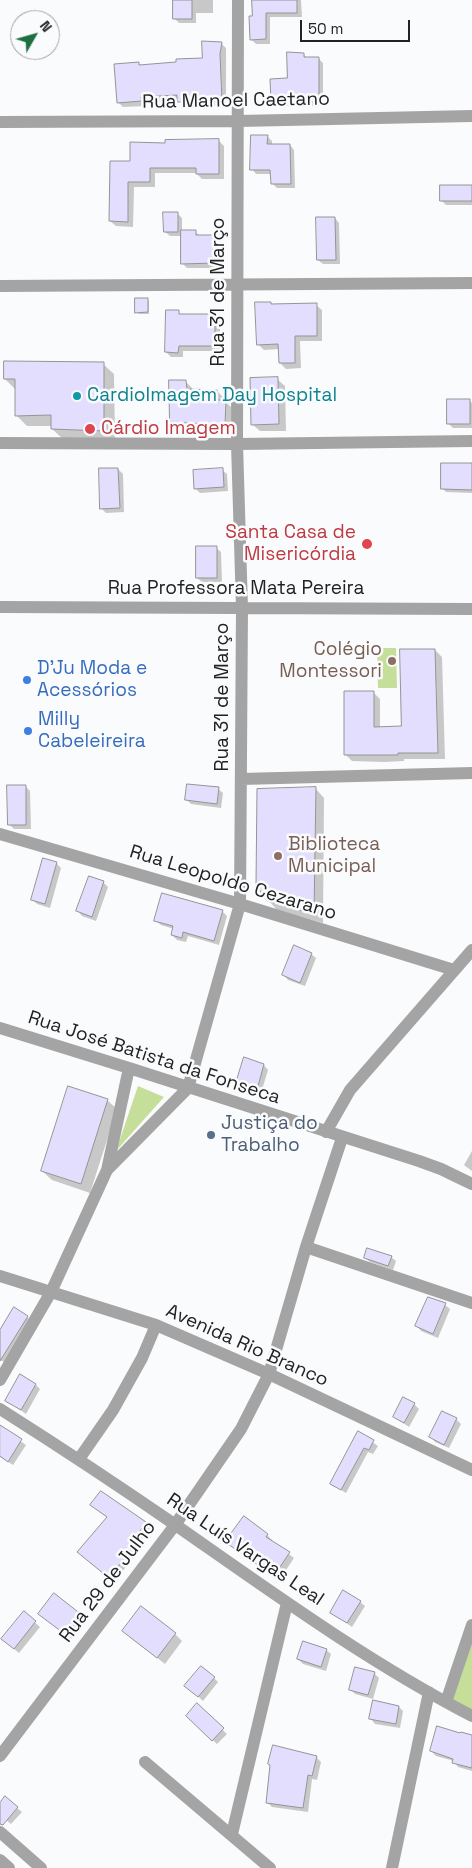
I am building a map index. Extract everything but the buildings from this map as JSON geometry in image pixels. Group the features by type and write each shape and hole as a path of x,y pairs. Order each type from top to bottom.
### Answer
{"street":[{"name":"Rua 31 de Março","path":"188,1088 240,904 242,608 237,444 238,0"},
{"name":"Rua Manoel Caetano","path":"0,122 239,121 472,116"},
{"path":"0,286 472,283"},
{"path":"0,443 237,444 472,441"},
{"name":"Rua Professora Mata Pereira","path":"0,607 472,609"},
{"path":"241,779 472,773"},
{"name":"Rua Leopoldo Cezarano","path":"0,834 240,904 454,970"},
{"path":"326,1132 350,1090 472,950"},
{"name":"Rua José Batista da Fonseca","path":"0,1028 427,1164 472,1184"},
{"path":"0,1380 51,1292 107,1170 129,1068"},
{"path":"107,1170 188,1088"},
{"name":"Rua 29 de Julho","path":"0,1756 175,1525 232,1442 269,1374 306,1247 342,1138"},
{"path":"306,1247 472,1302"},
{"name":"Avenida Rio Branco","path":"0,1276 156,1326 269,1374 472,1470"},
{"path":"79,1459 113,1410 142,1358 156,1326"},
{"name":"Rua Luís Vargas Leal","path":"0,1409 79,1459 288,1603 428,1692 472,1716"},
{"path":"232,1834 288,1603"},
{"path":"446,1702 472,1625"},
{"path":"392,1868 428,1692"},
{"path":"145,1762 270,1868"},
{"path":"0,1832 41,1868"},
{"path":"0,1860 9,1868"}],"green space":[{"path":"377,648 396,648 397,688 378,688"},
{"path":"138,1086 164,1097 116,1151"},
{"path":"472,1635 472,1710 450,1698"}],"place":[{"name":"CardioImagem Day Hospital","path":"77,396"},
{"name":"Cárdio Imagem","path":"90,429"},
{"name":"Santa Casa de Misericórdia","path":"367,544"},
{"name":"Colégio Montessori","path":"392,661"},
{"name":"D'Ju Moda e Acessórios","path":"27,680"},
{"name":"Milly Cabeleireira","path":"28,731"},
{"name":"Biblioteca Municipal","path":"278,856"},
{"name":"Justiça do Trabalho","path":"211,1135"}]}
